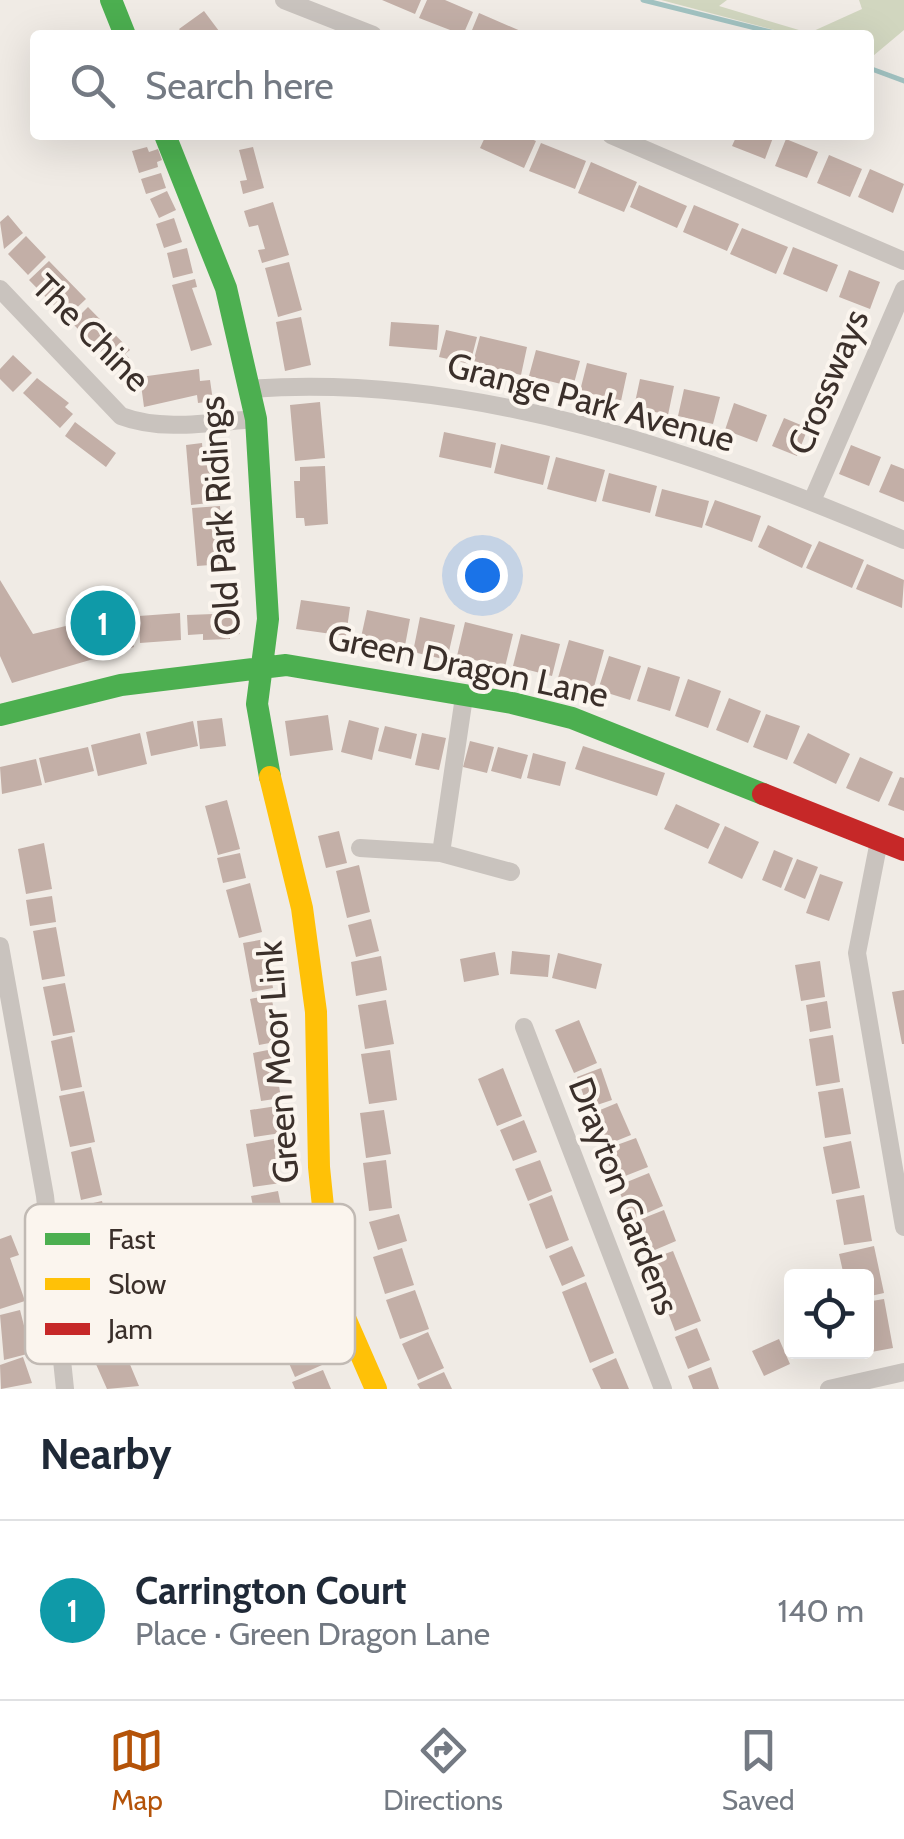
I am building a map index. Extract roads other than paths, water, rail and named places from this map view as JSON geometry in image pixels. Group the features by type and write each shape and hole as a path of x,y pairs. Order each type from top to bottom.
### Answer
{"street":[{"path":"111,0 123,30"},
{"path":"284,0 360,30"},
{"name":"Old Park Ridings","path":"167,140 226,288 256,419 268,619 262,667"},
{"path":"623,140 904,261"},
{"name":"The Chine","path":"0,288 121,416 141,424 178,425 256,419"},
{"name":"Crossways","path":"812,501 904,289"},
{"name":"Grange Park Avenue","path":"249,389 356,386 434,392 596,430 812,501 904,540"},
{"name":"Green Dragon Lane","path":"0,715 121,685 286,665 512,704 619,733 904,850"},
{"name":"Green Moor Link","path":"262,667 257,704 261,742 302,908 316,1012 323,1204"},
{"path":"441,854 464,697"},
{"path":"879,841 857,952 904,1228"},
{"path":"360,848 441,854 510,872"},
{"path":"0,946 46,1204"},
{"name":"Drayton Gardens","path":"524,1027 663,1389"},
{"name":"Green Moor Link","path":"355,1341 376,1389"},
{"path":"63,1364 66,1389"},
{"path":"829,1389 904,1372"}],"waterway":[{"path":"643,0 763,30"},
{"path":"874,70 904,81"}],"place":[{"name":"Carrington Court","path":"103,623"}]}
